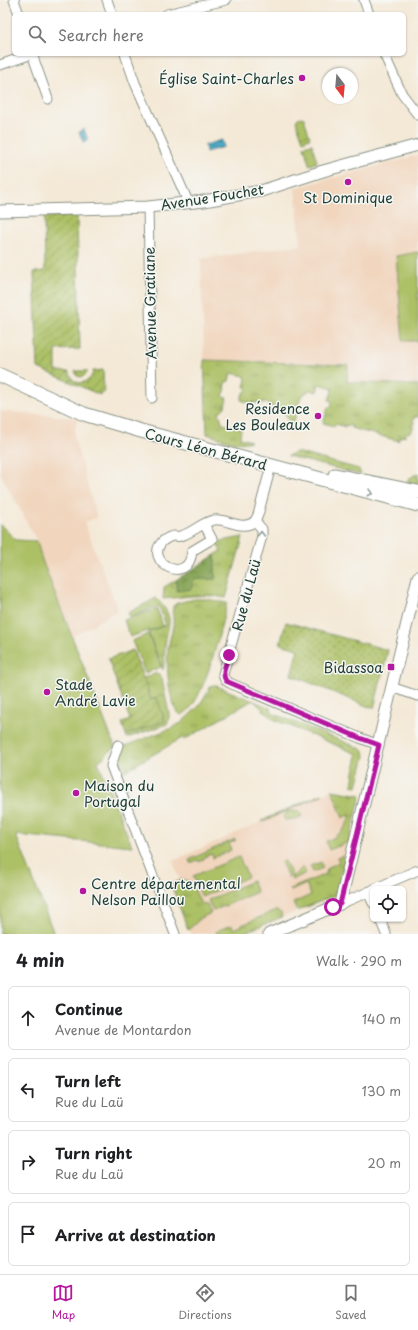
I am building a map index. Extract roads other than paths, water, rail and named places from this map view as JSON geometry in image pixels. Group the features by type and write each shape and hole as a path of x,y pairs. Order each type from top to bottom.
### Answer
{"main road":[{"name":"Cours Léon Bérard","path":"0,366 14,374 85,406 144,425 326,473 418,492"},
{"name":"Cours Léon Bérard","path":"0,375 84,414 141,432 418,505"}],"street":[{"path":"14,0 18,12"},
{"path":"107,0 111,12"},
{"path":"173,12 199,3 226,0"},
{"path":"364,0 368,12"},
{"path":"0,65 26,56"},
{"path":"33,56 48,99"},
{"path":"126,56 135,83 186,197 187,203"},
{"path":"385,56 402,94 418,115"},
{"name":"Avenue Fouchet","path":"0,211 148,208 187,203 261,191 323,171 418,144"},
{"name":"Avenue Gratiane","path":"148,208 152,398"},
{"path":"204,524 212,539 192,551 192,557 185,566 179,569 172,569 166,567 161,562 158,555 159,549 161,543 168,538 180,536 204,524 214,520 242,525 251,524 255,521 271,466"},
{"name":"Rue du Laü","path":"255,521 262,529 262,536 223,674 226,681 379,745"},
{"path":"340,904 418,577"},
{"path":"392,688 418,696"},
{"path":"118,745 111,766 175,934"},
{"path":"381,886 418,870"},
{"path":"269,934 370,891"},
{"path":"381,922 386,934"}],"water":[{"path":"84,129 88,140 83,142 79,132"},
{"path":"222,140 224,147 206,152 205,145"}],"place":[{"name":"Église Saint-Charles","path":"302,78"},
{"name":"St Dominique","path":"348,182"},
{"name":"Résidence Les Bouleaux","path":"318,416"},
{"name":"Bidassoa","path":"391,667"},
{"name":"Stade André Lavie","path":"47,692"},
{"name":"Maison du Portugal","path":"76,793"},
{"name":"Centre départemental Nelson Paillou","path":"83,891"}]}
